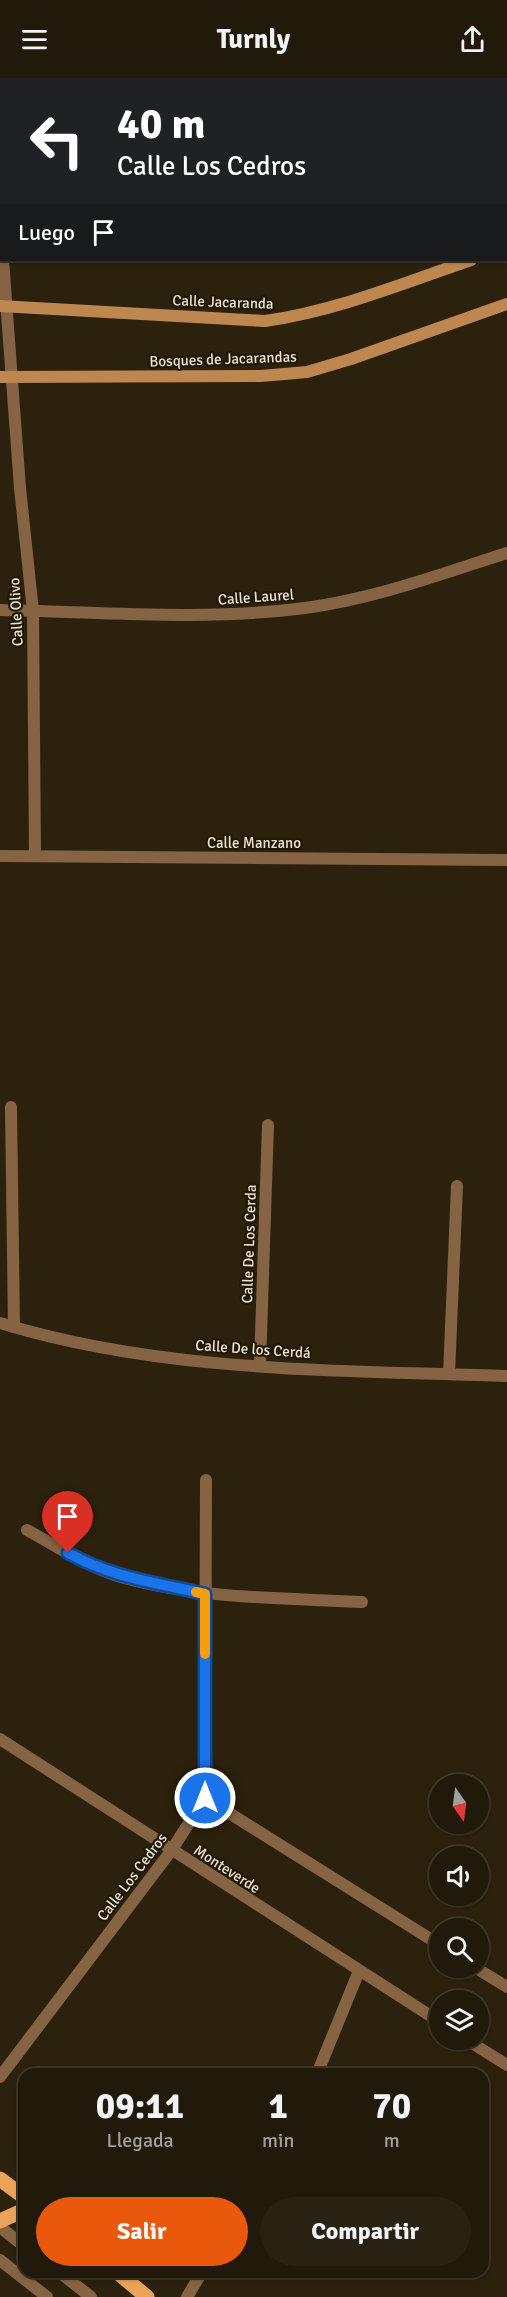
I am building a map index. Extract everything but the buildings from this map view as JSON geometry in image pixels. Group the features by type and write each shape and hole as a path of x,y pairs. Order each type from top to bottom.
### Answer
{"main road":[{"path":"0,2179 18,2192"},
{"path":"0,2221 18,2213"},
{"path":"124,2278 147,2297"}],"street":[{"name":"Calle Olivo","path":"3,261 6,377 33,611 35,856"},
{"name":"Calle Jacaranda","path":"3,306 265,321 300,316 336,306 468,261"},
{"name":"Bosques de Jacarandas","path":"6,377 261,376 307,372 351,359 507,304"},
{"name":"Calle Laurel","path":"0,610 194,616 304,608 360,599 507,553"},
{"name":"Calle Manzano","path":"0,856 507,860"},
{"path":"11,1107 14,1327"},
{"name":"Calle De Los Cerda","path":"260,1365 268,1125"},
{"path":"449,1374 458,1186"},
{"name":"Calle De los Cerdá","path":"0,1323 140,1355 260,1365 507,1376"},
{"path":"206,1480 205,1798 429,1938"},
{"path":"27,1530 88,1564 122,1577 205,1594 362,1602"},
{"name":"Monteverde","path":"0,1739 429,2015"},
{"name":"Calle Los Cedros","path":"0,2077 171,1851 205,1798"},
{"path":"319,2068 359,1971"},
{"path":"489,1976 507,1987"},
{"path":"482,2050 507,2066"},
{"path":"0,2227 18,2241"},
{"path":"0,2260 18,2274"},
{"path":"23,2278 47,2297"},
{"path":"67,2278 91,2297"},
{"path":"187,2297 198,2278"}],"slow traffic":[{"path":"196,1592 205,1594 205,1654"}],"route":[{"path":"68,1553 88,1564 122,1577 205,1594 205,1798"}]}
